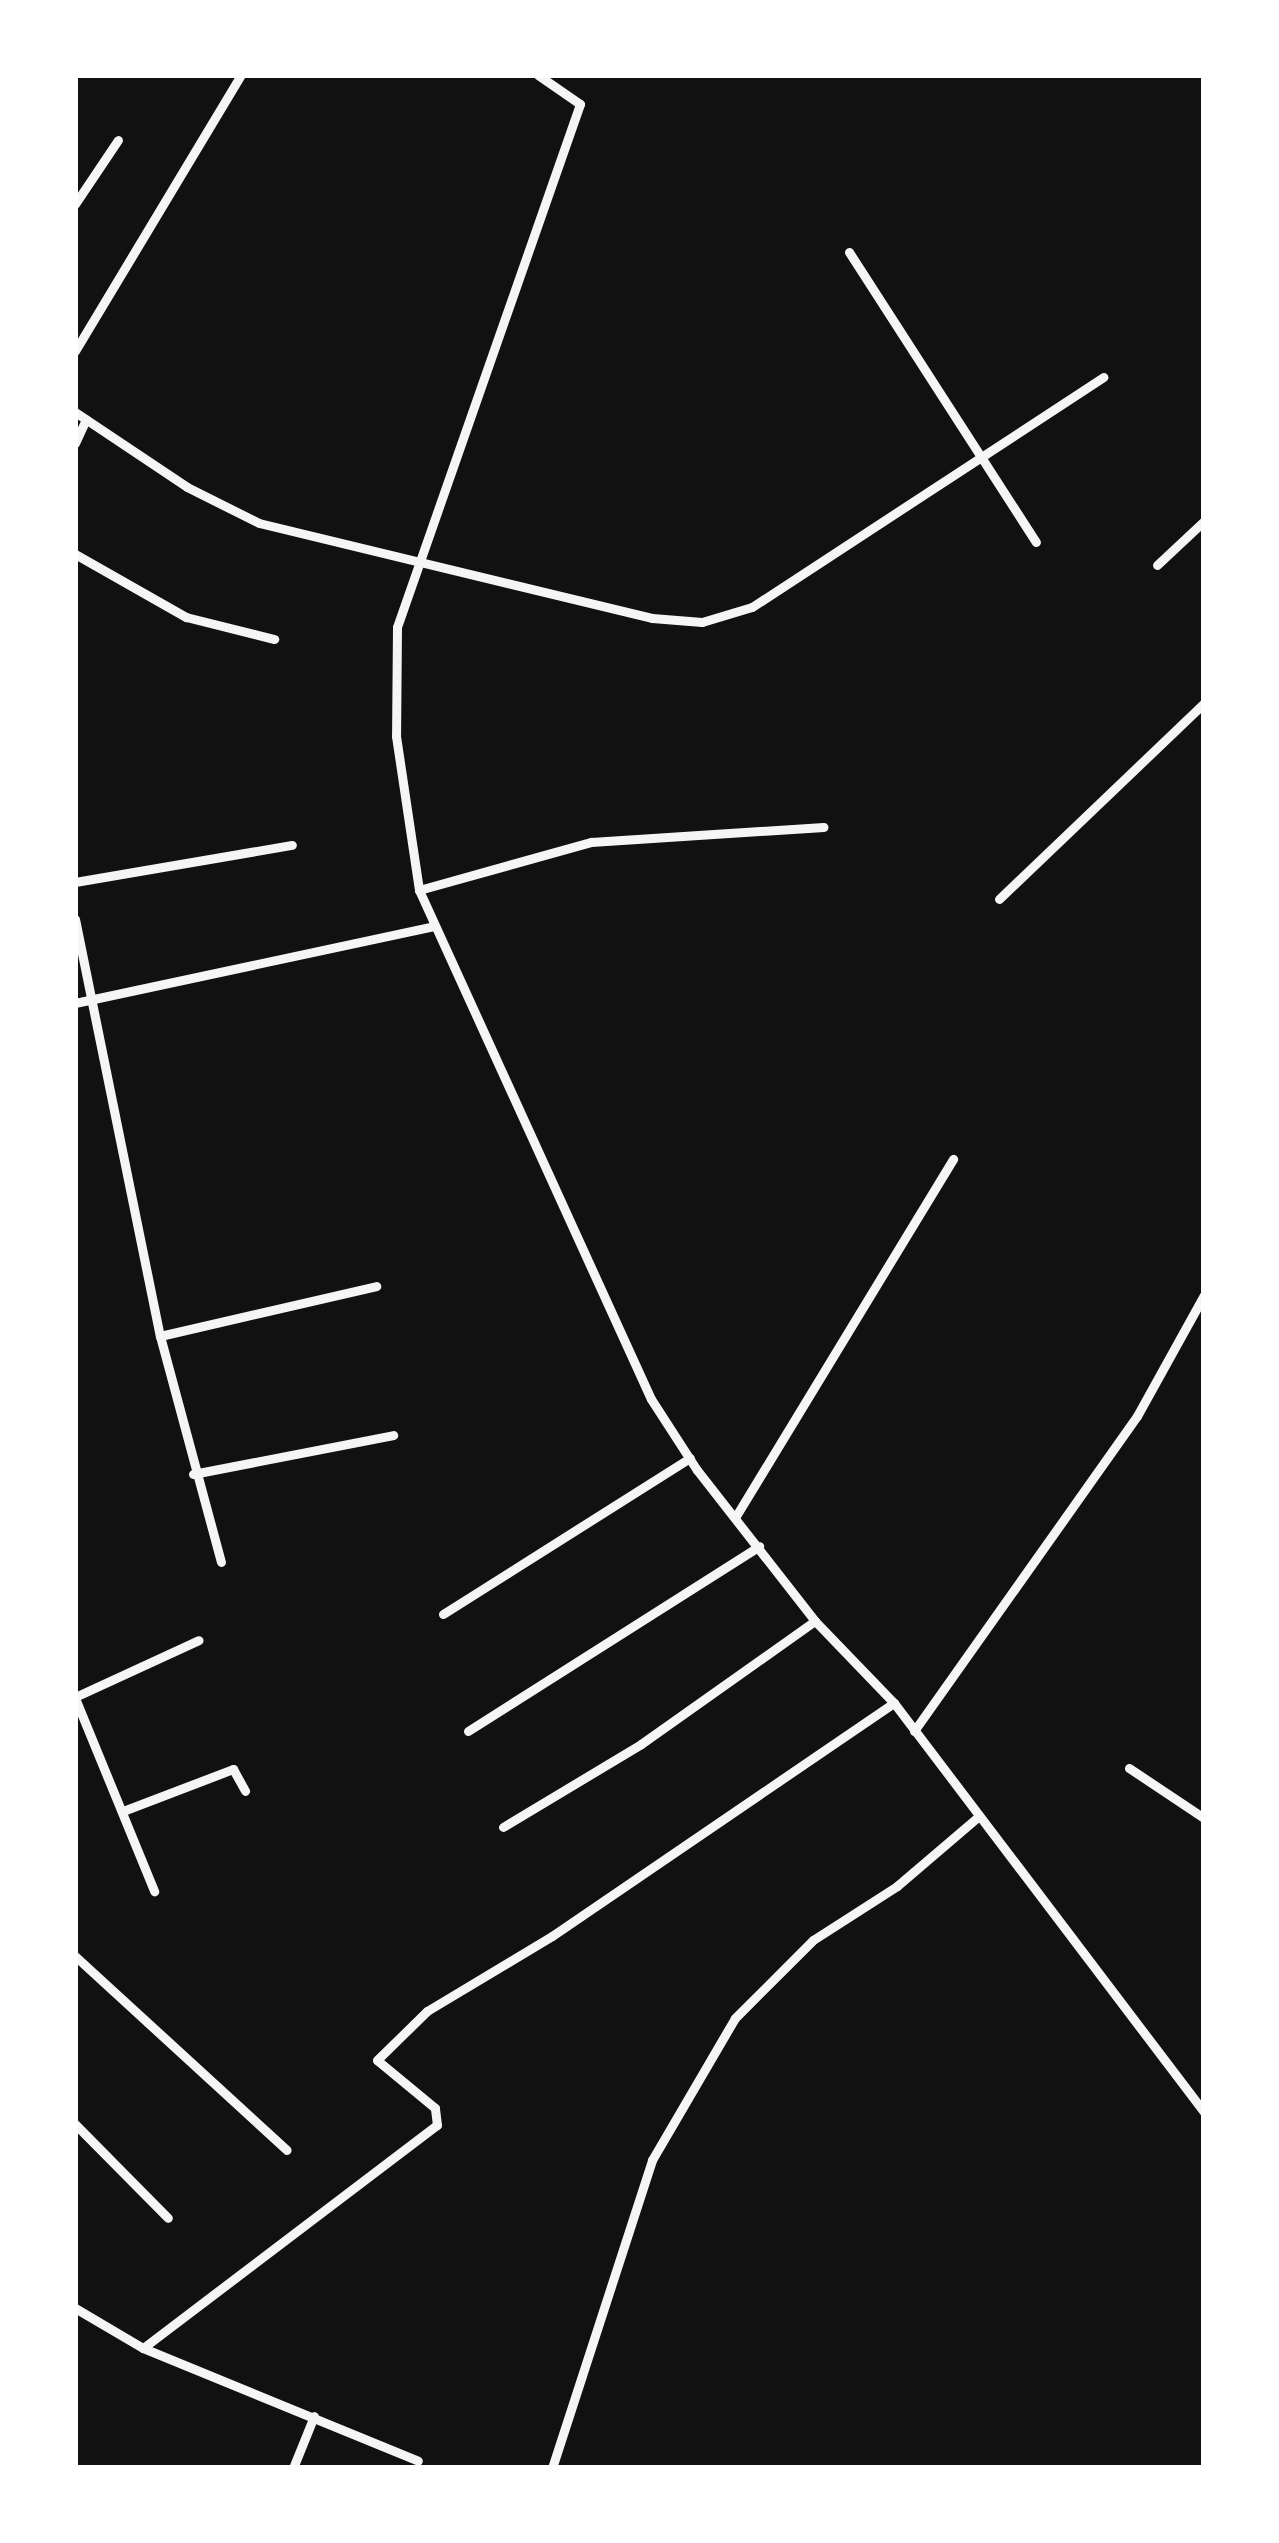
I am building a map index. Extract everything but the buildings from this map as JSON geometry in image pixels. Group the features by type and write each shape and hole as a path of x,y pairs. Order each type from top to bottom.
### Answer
{"street":[{"path":"75,351 241,75"},
{"path":"538,75 580,104 424,563 397,627 396,736 419,890 651,1399 690,1458 815,1621 893,1703 1204,2112"},
{"path":"75,204 118,140"},
{"path":"849,252 1036,542"},
{"path":"75,412 187,488 259,523 652,618 702,622 752,607 1104,377"},
{"path":"75,443 86,419"},
{"path":"1157,566 1204,520"},
{"path":"75,554 186,617 274,640"},
{"path":"999,899 1202,709"},
{"path":"419,890 591,842 824,827"},
{"path":"75,882 292,845"},
{"path":"75,919 160,1336 193,1474 221,1562"},
{"path":"75,1003 434,926"},
{"path":"736,1516 953,1159"},
{"path":"160,1336 376,1286"},
{"path":"914,1731 1137,1416 1204,1295"},
{"path":"193,1474 393,1435"},
{"path":"443,1614 690,1458"},
{"path":"468,1731 759,1546"},
{"path":"503,1828 641,1744 815,1621"},
{"path":"154,1891 75,1698 199,1640"},
{"path":"143,2348 437,2125 435,2108 377,2060 427,2011 551,1936 893,1703"},
{"path":"123,1811 233,1768 244,1791"},
{"path":"1129,1768 1204,1818"},
{"path":"552,2468 652,2160 735,2018 813,1940 897,1886 980,1816"},
{"path":"75,1956 287,2150"},
{"path":"75,2124 168,2218"},
{"path":"75,2308 143,2348 418,2461"},
{"path":"293,2468 314,2416"}]}
